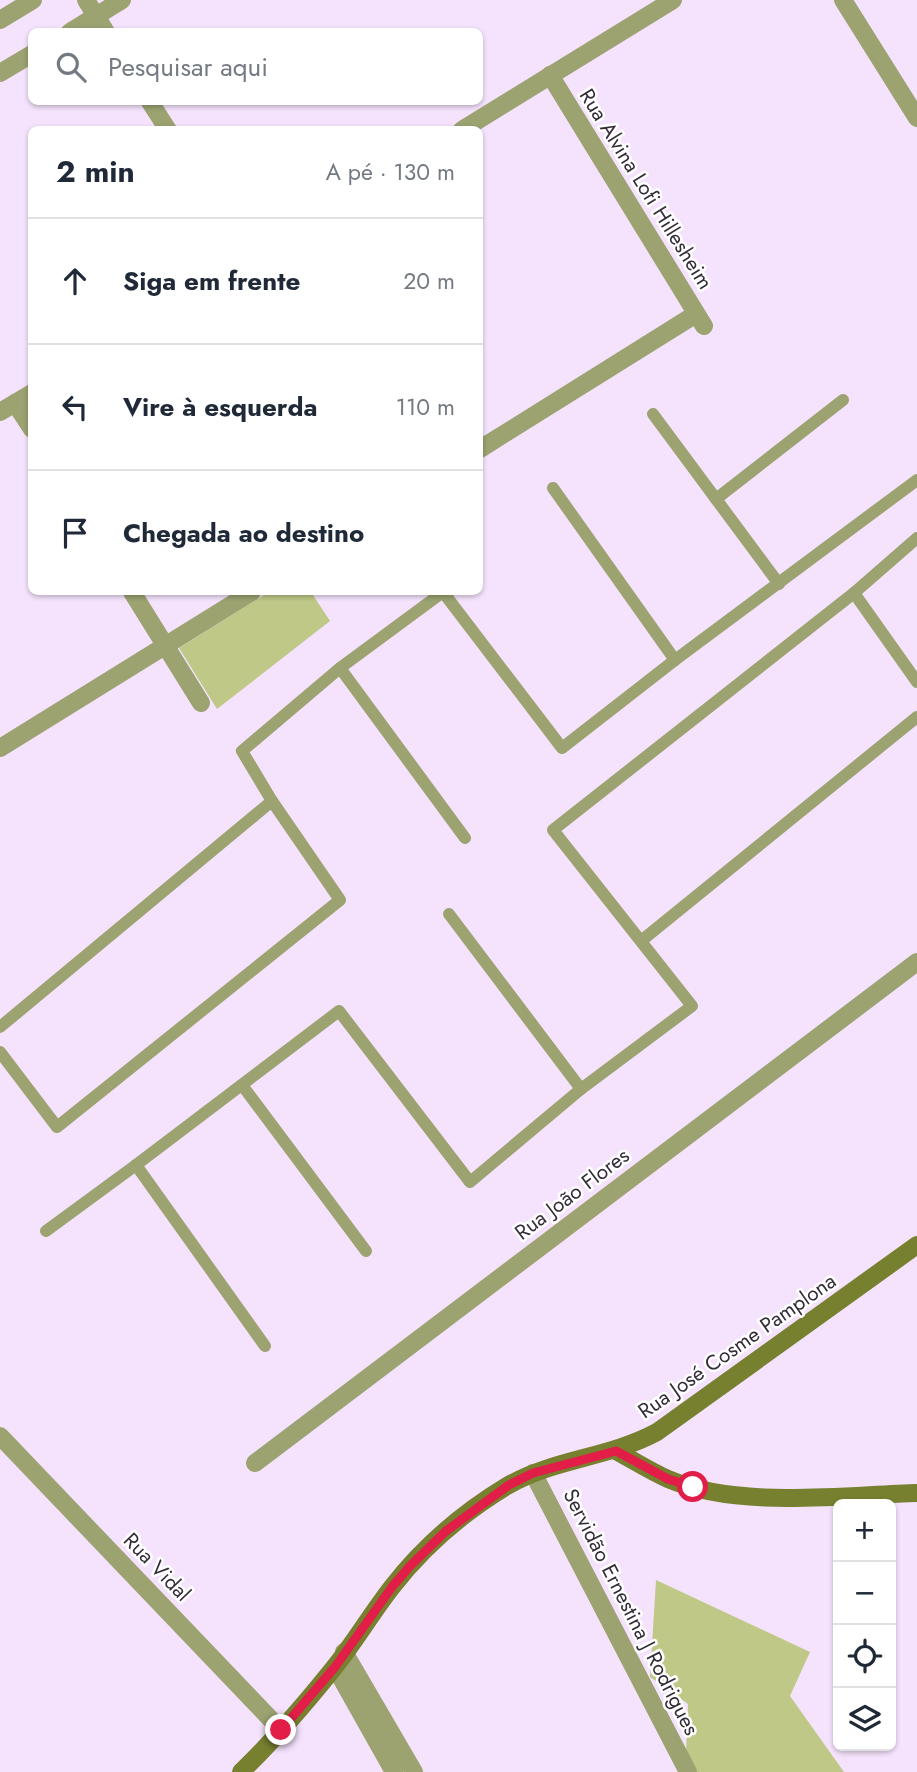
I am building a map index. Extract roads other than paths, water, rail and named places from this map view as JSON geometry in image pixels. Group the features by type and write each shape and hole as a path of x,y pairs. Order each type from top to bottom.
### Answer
{"main road":[{"name":"Rua José Cosme Pamplona","path":"241,1772 281,1730 340,1659 392,1587 446,1531 488,1499 533,1473 616,1451 657,1432 917,1245"},
{"path":"616,1451 668,1479 722,1493 799,1497 917,1493"}],"street":[{"path":"0,20 33,0"},
{"path":"86,0 104,28"},
{"path":"76,28 122,0"},
{"path":"467,126 673,0"},
{"path":"843,0 917,118"},
{"path":"0,74 28,56"},
{"name":"Rua Alvina Lofi Hillesheim","path":"483,447 700,320 550,75"},
{"path":"152,105 165,126"},
{"path":"28,396 8,408 28,426"},
{"path":"134,595 201,703"},
{"path":"0,748 247,595"},
{"name":"Rua João Flores","path":"255,1463 917,962"},
{"name":"Rua Vidal","path":"0,1436 281,1730"},
{"name":"Servidão Ernestina J Rodrigues","path":"533,1473 688,1772"},
{"path":"340,1659 394,1772"},
{"path":"340,1659 414,1772"}],"lane":[{"path":"716,499 844,400"},
{"path":"653,414 779,584"},
{"path":"445,595 562,748 675,660 917,480"},
{"path":"553,488 675,660"},
{"path":"46,1231 339,1011 470,1182 581,1089 692,1006 553,830 854,593 917,538"},
{"path":"854,593 917,682"},
{"path":"0,1052 57,1127 340,900 272,801 242,751 340,668 439,595"},
{"path":"340,668 465,838"},
{"path":"641,941 917,717"},
{"path":"0,1027 272,801"},
{"path":"449,914 581,1089"},
{"path":"242,1085 366,1251"},
{"path":"136,1166 265,1346"}]}
